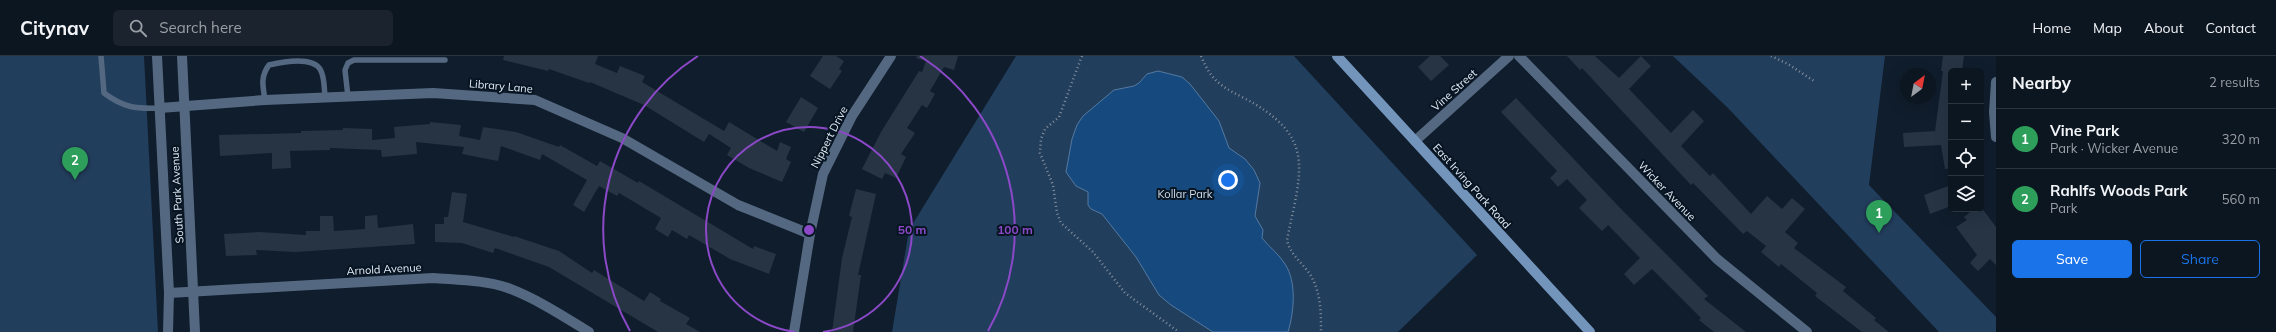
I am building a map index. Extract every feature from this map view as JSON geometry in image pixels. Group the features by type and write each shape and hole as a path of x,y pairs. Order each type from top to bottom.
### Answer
{"main road":[{"name":"East Irving Park Road","path":"1337,56 1590,332"}],"street":[{"name":"South Park Avenue","path":"157,56 169,293 168,332"},
{"name":"South Park Avenue","path":"182,56 195,332"},
{"name":"Nippert Drive","path":"794,332 810,234 823,174 852,116 891,56"},
{"name":"Vine Street","path":"1415,141 1509,56"},
{"name":"Wicker Avenue","path":"1519,56 1717,259 1807,332"},
{"path":"1996,82 1994,112 1996,137"},
{"name":"Library Lane","path":"160,108 265,100 433,93 535,100 622,138 738,205 810,234"},
{"name":"Arnold Avenue","path":"169,293 432,278 468,281 507,288 552,310 589,332"}],"lane":[{"path":"101,56 104,94 120,105 141,109 160,108"},
{"path":"348,97 345,70 348,63 354,60 445,60"},
{"path":"265,100 262,80 264,72 269,65 295,62 310,62 319,68 322,74 325,97"}],"path":[{"path":"1082,56 1059,116 1045,129 1041,138 1040,154 1053,185 1057,213 1061,223 1093,252 1125,294 1179,332"},
{"path":"1201,56 1215,82 1271,113 1290,133 1296,146 1299,185 1287,240 1288,247 1310,275 1317,287 1321,332"},
{"path":"1771,56 1788,64 1814,81"}],"green space":[{"path":"0,56 144,56 158,332 0,332"},
{"name":"Kollar Park","path":"1016,56 1294,56 1477,255 1398,332 892,332 909,230"},
{"path":"1673,56 1885,56 1869,185 1996,317 1996,332 1939,332 1728,108"}],"shaded area":[{"path":"1158,71 1182,77 1190,84 1219,121 1229,148 1245,159 1254,170 1260,183 1255,216 1263,230 1262,238 1283,260 1289,271 1293,288 1292,315 1288,332 1213,332 1171,305 1159,295 1136,257 1102,214 1091,209 1088,205 1088,192 1076,186 1066,172 1072,139 1077,125 1083,116 1114,90 1134,86 1147,74"}],"building":[{"path":"504,56 598,56 595,64 617,73 620,66 645,76 642,82 724,131 729,122 777,151 780,142 791,147 786,159 791,162 782,182 749,168 727,155 731,148 709,134 704,142 644,105 590,82 589,83 549,69 548,71 503,60"},
{"path":"823,56 836,56 844,61 839,69 842,71 830,89 810,76"},
{"path":"917,56 958,56 954,70 944,67 930,91 935,94 927,108 922,105 907,128 915,133 901,154 906,157 896,178 885,173 882,179 862,169 881,132 919,71 922,72 926,61 916,58"},
{"path":"1430,56 1440,56 1449,65 1431,81 1418,67"},
{"path":"1567,56 1595,56 1619,78 1641,56 1651,66 1629,89 1671,133 1693,110 1704,121 1681,146 1710,176 1713,173 1751,214 1767,196 1782,209 1792,198 1805,209 1785,232 1798,243 1794,248 1846,287 1843,291 1876,318 1874,320 1889,332 1862,332 1815,296 1817,293 1781,264 1779,267 1761,252 1766,246 1747,231 1743,234 1693,183 1691,185 1582,68 1580,70"},
{"path":"1943,56 1964,56 1962,68 1948,68 1948,168 1945,169 1941,145 1904,147 1903,133 1935,131 1943,71 1941,71"},
{"path":"801,97 818,108 804,132 786,122"},
{"path":"1516,98 1623,211 1708,296 1704,299 1746,332 1714,332 1699,320 1701,318 1652,269 1634,285 1624,274 1640,258 1608,225 1602,231 1579,208 1587,200 1567,179 1558,187 1550,178 1557,171 1501,112"},
{"path":"430,122 461,125 459,136 480,140 483,127 516,132 559,147 560,145 597,166 600,161 638,183 639,181 753,249 754,246 776,254 769,274 730,259 689,235 687,239 672,230 668,237 655,229 661,218 619,193 617,196 599,186 584,212 573,205 587,180 542,154 540,160 501,146 498,161 462,154 464,147 416,142 417,154 382,157 381,150 330,148 330,150 290,151 291,168 272,169 272,153 220,156 219,135 301,133 301,131 343,130 343,128 372,129 372,140 395,138 394,127 430,124"},
{"path":"1948,186 1948,207 1930,214 1924,195"},
{"path":"856,189 876,194 858,275 861,275 853,332 832,332 842,258 852,217 849,216"},
{"path":"452,192 467,194 463,222 514,236 559,251 592,273 594,270 644,301 650,292 661,299 660,301 690,318 686,324 700,332 658,332 549,267 495,248 493,253 462,243 435,242 435,224 444,224 444,217 448,217"},
{"path":"1984,211 1996,227 1996,265 1990,259 1978,271 1970,263 1977,255 1956,227 1967,220 1964,217 1970,212"},
{"path":"377,215 378,228 413,224 415,244 296,252 256,250 257,255 226,256 224,234 259,232 306,235 306,231 320,231 320,216 333,216 334,231 365,229 365,216"}],"place":[{"name":"Rahlfs Woods Park","path":"75,180"},
{"name":"Vine Park","path":"1879,233"}]}
